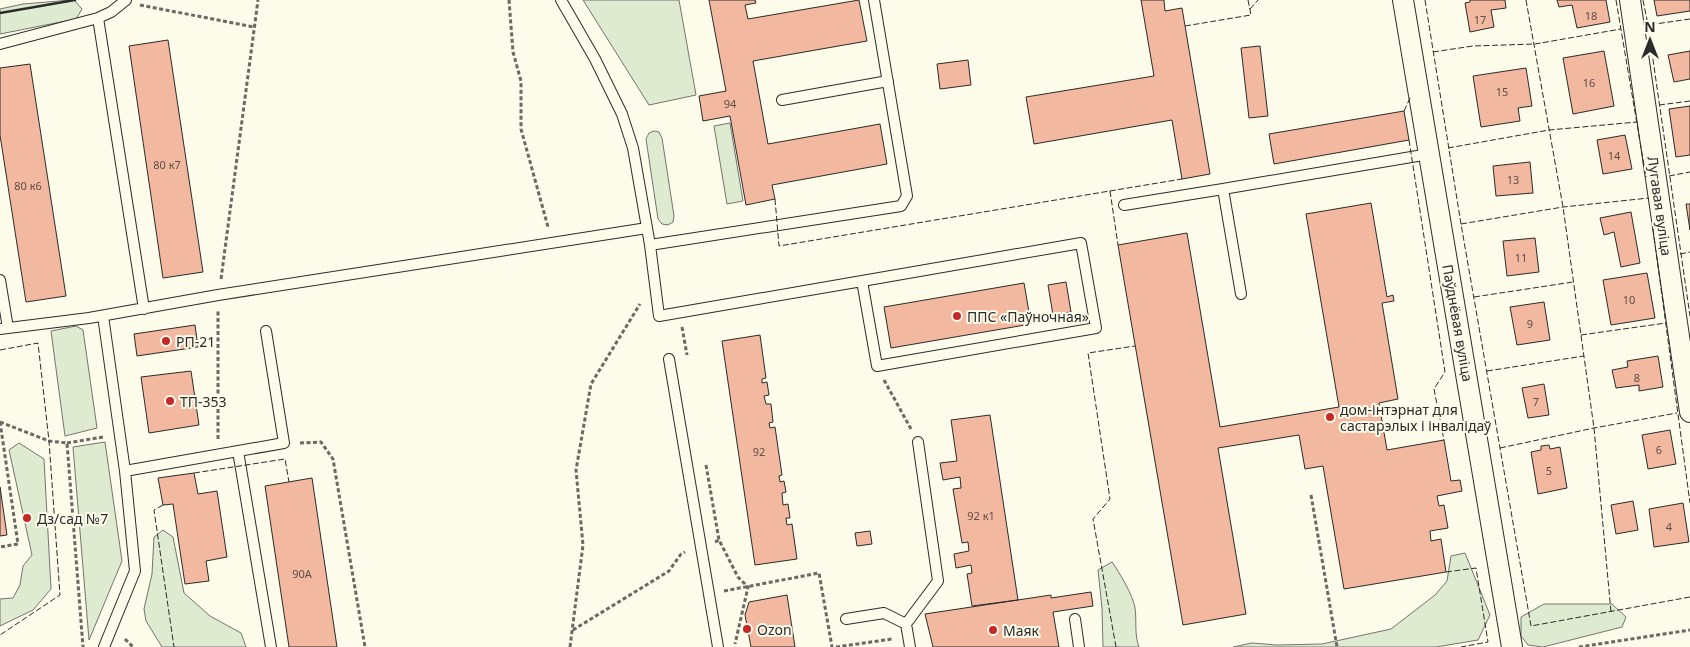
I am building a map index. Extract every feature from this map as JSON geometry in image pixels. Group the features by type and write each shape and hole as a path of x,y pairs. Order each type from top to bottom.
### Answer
{"street":[{"name":"Паўднёвая вуліца","path":"1403,0 1512,647"},
{"name":"Лугавая вуліца","path":"1630,0 1690,412"}],"lane":[{"path":"561,0 595,59 622,114 633,148 650,245 659,316 1081,243 1096,328 877,366 862,281"},
{"path":"650,245 901,206 907,196 874,0"},
{"path":"0,44 98,18 125,1"},
{"path":"98,18 144,309"},
{"path":"782,100 888,81"},
{"path":"1124,206 1429,154"},
{"path":"1223,189 1241,294"},
{"path":"0,280 4,329 103,316 647,228"},
{"path":"103,316 125,471 135,571 104,647"},
{"path":"125,471 284,443 266,331"},
{"path":"669,359 718,647"},
{"path":"910,647 906,624 938,581 918,442"},
{"path":"238,451 271,647"},
{"path":"846,619 884,613 906,624"},
{"path":"1075,619 1079,647"}],"path":[{"path":"218,454 218,296 258,0"},
{"path":"510,0 513,52 521,81 521,129 553,244"},
{"path":"125,1 254,28"},
{"path":"570,647 583,545 576,470 591,384 655,281"},
{"path":"877,366 918,442"},
{"path":"0,547 18,544 0,422 49,441 67,443 110,436"},
{"path":"284,443 321,442 333,460 366,647"},
{"path":"67,443 83,647"},
{"path":"1311,495 1337,647"},
{"path":"572,630 669,572 681,554 719,540 738,577 748,587"},
{"path":"722,591 819,573 832,647"},
{"path":"734,647 748,587"},
{"path":"1579,647 1690,630"},
{"path":"836,647 892,638 893,647"}],"green space":[{"path":"74,0 82,9 76,19 0,34 0,9 23,4"},
{"path":"583,0 679,0 696,95 649,105"},
{"path":"730,123 743,201 727,204 714,126"},
{"path":"659,132 662,138 674,216 673,222 668,225 662,224 658,219 646,139 649,133"},
{"path":"76,326 83,330 97,428 65,436 51,331"},
{"path":"105,442 122,561 89,640 73,447"},
{"path":"19,443 44,459 51,589 33,610 0,626 0,599 13,598 20,585 23,566 32,555 9,450"},
{"path":"163,530 173,537 184,593 210,616 241,633 246,647 162,647 146,621 144,609 152,574 154,537"},
{"path":"1465,553 1490,615 1478,640 1436,647 1233,647 1252,643 1277,645 1322,644 1391,629 1435,595 1447,581 1451,556"},
{"path":"1112,562 1134,603 1139,647 1103,647 1102,608 1098,570"},
{"path":"1544,604 1612,604 1626,617 1622,627 1543,647 1528,645 1521,636 1521,617"}],"building":[{"path":"709,0 755,0 756,3 745,5 748,19 859,0 867,41 753,61 768,144 880,124 887,164 772,185 775,199 746,205 730,116 703,121 699,96 726,91"},
{"path":"1141,0 1164,0 1165,11 1182,8 1210,174 1182,179 1172,120 1034,144 1026,97 1154,76"},
{"path":"1470,0 1505,0 1506,8 1491,10 1494,27 1470,32 1465,3 1470,2"},
{"path":"1557,0 1606,0 1610,22 1577,28 1572,5 1559,7"},
{"path":"1654,0 1690,0 1690,11 1657,16"},
{"path":"168,40 203,272 163,278 129,46"},
{"path":"1260,46 1268,116 1249,118 1241,48"},
{"path":"1604,51 1614,106 1573,114 1563,58"},
{"path":"1690,51 1690,79 1674,82 1668,55"},
{"path":"968,60 971,85 940,89 937,64"},
{"path":"30,64 66,296 26,302 0,135 0,68"},
{"path":"1526,68 1532,106 1518,108 1520,121 1481,127 1473,76"},
{"path":"1690,106 1690,155 1676,157 1669,109"},
{"path":"1404,111 1409,140 1274,164 1269,134"},
{"path":"1625,135 1632,169 1603,174 1597,140"},
{"path":"1530,162 1533,193 1496,196 1493,166"},
{"name":"дом-інтэрнат для састарэлых і інвалідаў","path":"1371,203 1387,297 1393,295 1394,301 1382,303 1398,399 1379,403 1387,450 1444,440 1451,481 1460,480 1462,491 1437,496 1439,506 1444,505 1448,528 1430,531 1431,541 1441,539 1446,572 1344,589 1323,466 1305,469 1299,435 1218,448 1246,614 1183,625 1118,245 1187,233 1220,427 1339,407 1306,214"},
{"path":"1686,204 1690,204 1690,230"},
{"path":"1631,212 1640,263 1621,267 1614,232 1604,235 1600,218"},
{"path":"1535,238 1539,272 1507,276 1503,241"},
{"path":"1647,273 1655,318 1611,325 1603,280"},
{"path":"1066,282 1071,312 1053,315 1048,285"},
{"name":"ППС «Паўночная»","path":"1024,283 1031,324 891,348 884,307"},
{"path":"1544,302 1550,340 1517,345 1510,307"},
{"name":"РП-21","path":"195,325 198,347 137,356 134,334"},
{"path":"760,335 766,378 762,379 762,383 767,382 769,395 764,396 766,404 771,404 773,422 769,423 770,428 775,427 782,475 779,476 780,482 784,481 786,492 782,493 783,505 788,504 790,518 786,518 787,525 792,524 797,559 755,565 722,341"},
{"path":"1658,356 1663,387 1639,391 1639,385 1616,388 1612,370 1628,367 1627,361"},
{"name":"ТП-353","path":"191,371 199,425 149,433 141,377"},
{"path":"1544,384 1549,415 1528,418 1522,388"},
{"path":"990,415 1018,600 972,606 967,574 972,573 971,565 956,568 954,554 969,551 968,542 962,543 953,489 961,488 960,477 943,480 940,463 957,461 951,420"},
{"path":"1670,430 1676,464 1648,469 1642,435"},
{"path":"1549,445 1550,449 1560,447 1567,488 1538,494 1531,452 1541,450 1541,446"},
{"path":"194,473 198,494 217,491 227,557 206,561 209,581 185,584 173,504 163,505 158,478"},
{"path":"312,478 337,647 289,647 265,486"},
{"path":"0,487 7,535 0,536"},
{"path":"1633,501 1638,530 1616,534 1611,505"},
{"path":"1683,503 1689,542 1654,547 1649,509"},
{"path":"870,531 872,544 857,546 855,533"},
{"name":"Маяк","path":"1091,592 1093,606 1053,612 1059,647 933,647 925,614 1051,595 1051,598"},
{"path":"787,595 795,647 751,647 745,615 749,602"}],"fence":[{"path":"1185,26 1251,15 1248,0"},
{"path":"1250,9 1258,0"},
{"path":"1425,0 1461,224 1531,626 1690,597"},
{"path":"1526,0 1563,207 1594,428 1611,612"},
{"path":"1616,0 1646,177"},
{"path":"1643,0 1648,25"},
{"path":"1690,19 1648,25 1690,316"},
{"path":"1433,52 1473,46 1535,44 1621,29"},
{"path":"1404,111 1411,96"},
{"path":"1659,105 1690,101"},
{"path":"1448,148 1549,130 1637,122"},
{"path":"1409,140 1445,372 1434,389 1444,440"},
{"path":"1669,176 1690,172"},
{"path":"775,199 779,246 1182,179"},
{"path":"1110,191 1118,245"},
{"path":"1461,224 1563,207 1649,198"},
{"path":"1653,229 1690,503"},
{"path":"1680,254 1690,252"},
{"path":"1474,297 1573,282"},
{"path":"1581,335 1666,323"},
{"path":"0,350 38,343 49,441 60,595 0,635"},
{"path":"1116,647 1093,519 1110,499 1088,353 1135,346"},
{"path":"1487,371 1584,356"},
{"path":"1500,448 1677,413"},
{"path":"194,473 285,459 289,482"},
{"path":"163,505 154,510 174,647"},
{"path":"1446,572 1476,568 1488,642 1461,647"}],"wall":[{"path":"0,13 75,0"}],"place":[{"name":"ППС «Паўночная»","path":"957,316"},
{"name":"РП-21","path":"166,341"},
{"name":"ТП-353","path":"170,401"},
{"name":"дом-інтэрнат для састарэлых і інвалідаў","path":"1330,417"},
{"name":"Дз/сад №7","path":"27,518"},
{"name":"Ozon","path":"747,629"},
{"name":"Маяк","path":"993,630"}]}
